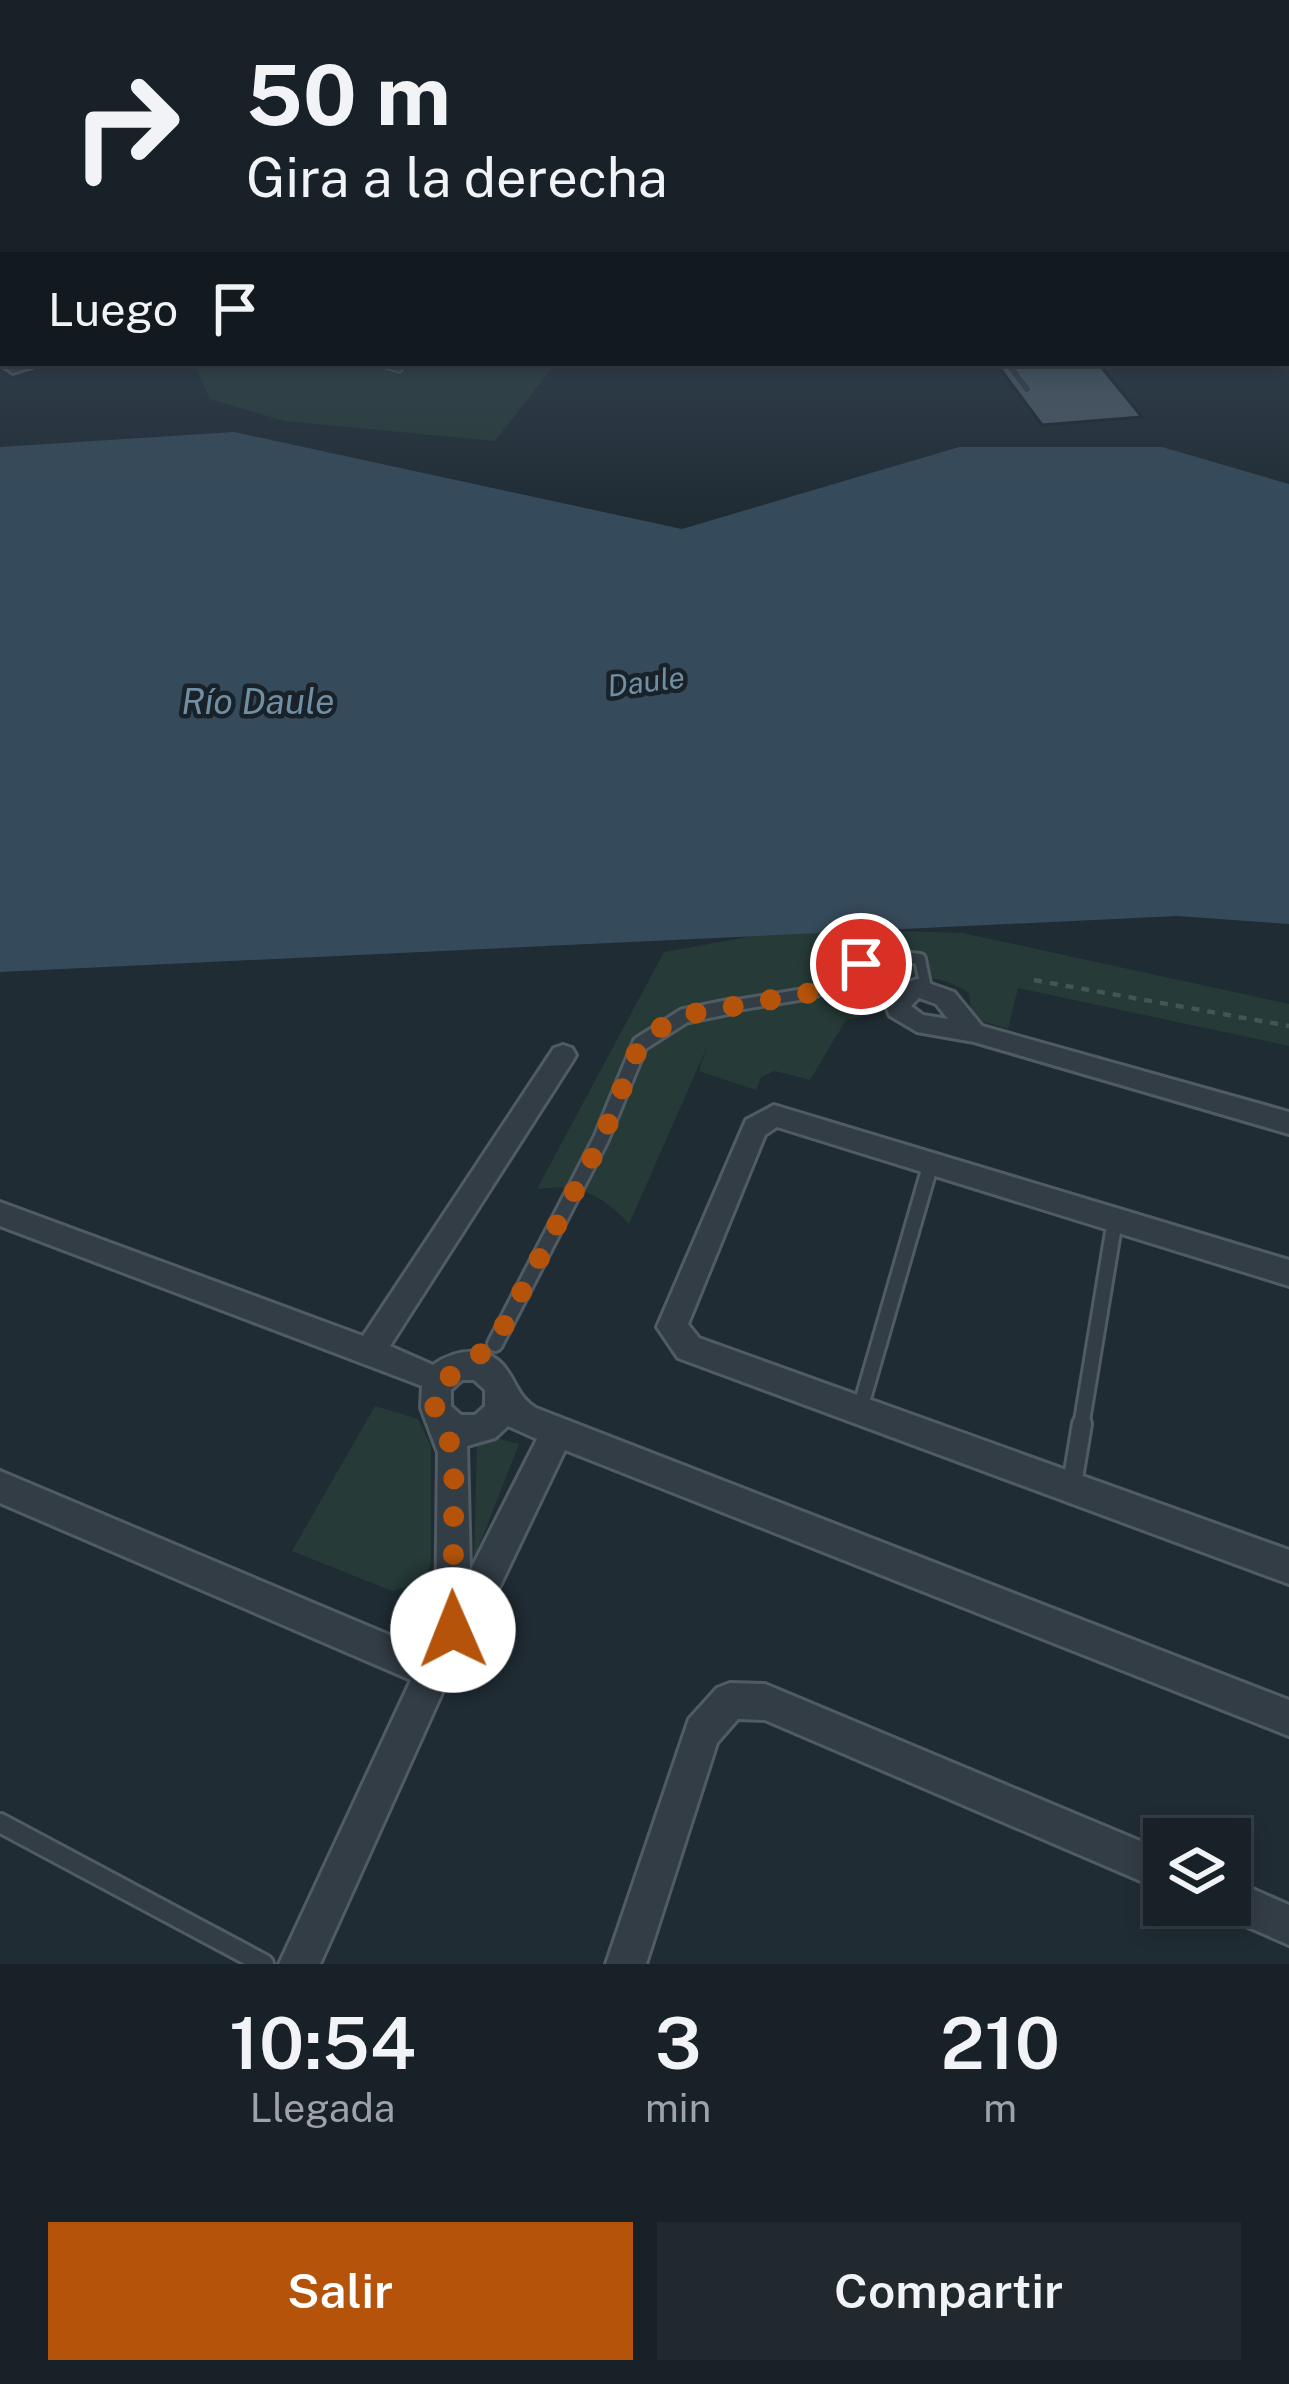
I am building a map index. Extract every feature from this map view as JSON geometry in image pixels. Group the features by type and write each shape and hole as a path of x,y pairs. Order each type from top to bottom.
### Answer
{"street":[{"path":"974,1033 945,998 926,989 904,993 898,1004 903,1016 917,1023 974,1033 1289,1123"},
{"path":"369,1353 563,1055"},
{"path":"1289,1273 784,1118 759,1121 674,1319 675,1336 689,1348 1289,1567"},
{"path":"0,1214 369,1353 463,1379 541,1426 1289,1718"},
{"path":"463,1379 460,1430 541,1426"},
{"path":"453,1630 454,1453 463,1379"},
{"path":"299,1964 453,1630 488,1574 541,1426"},
{"path":"0,1487 434,1672"},
{"path":"632,1962 702,1732 730,1701 748,1698 1143,1862"},
{"path":"1251,1909 1289,1924"}],"lane":[{"path":"390,366 399,369"},
{"path":"1009,366 1027,389"},
{"path":"463,1379 602,1139 640,1044 652,1032 690,1014 815,992 892,954 920,959 926,989"},
{"path":"860,1410 932,1162"},
{"path":"1072,1487 1115,1219"},
{"path":"0,1823 264,1964"}],"path":[{"path":"1034,980 1289,1026"}],"green space":[{"path":"195,366 554,366 495,441 284,421 210,399"},
{"path":"797,928 963,933 1289,1004 1289,1046 1018,988 1008,1029 972,1018 969,993 957,986 917,979 883,989 880,1013 846,1020 810,1080 775,1071 761,1077 756,1090 699,1071 707,1047 629,1224 588,1193 537,1189 664,952"},
{"path":"375,1406 418,1419 431,1446 431,1564 423,1582 392,1591 292,1551"},
{"path":"496,1438 519,1444 474,1559 477,1445"}],"water":[{"name":"Río Daule","path":"234,432 682,529 959,447 1162,447 1289,484 1289,924 1177,916 0,972 0,447"}],"building":[{"path":"998,366 1100,366 1142,417 1042,425"}],"route":[{"path":"453,1630 454,1453 436,1414 434,1395 444,1377 484,1355 495,1343 602,1139 640,1044 668,1022 690,1014 795,998 835,983 861,964"}],"water label":[{"name":"Daule","path":"646,682"}]}
